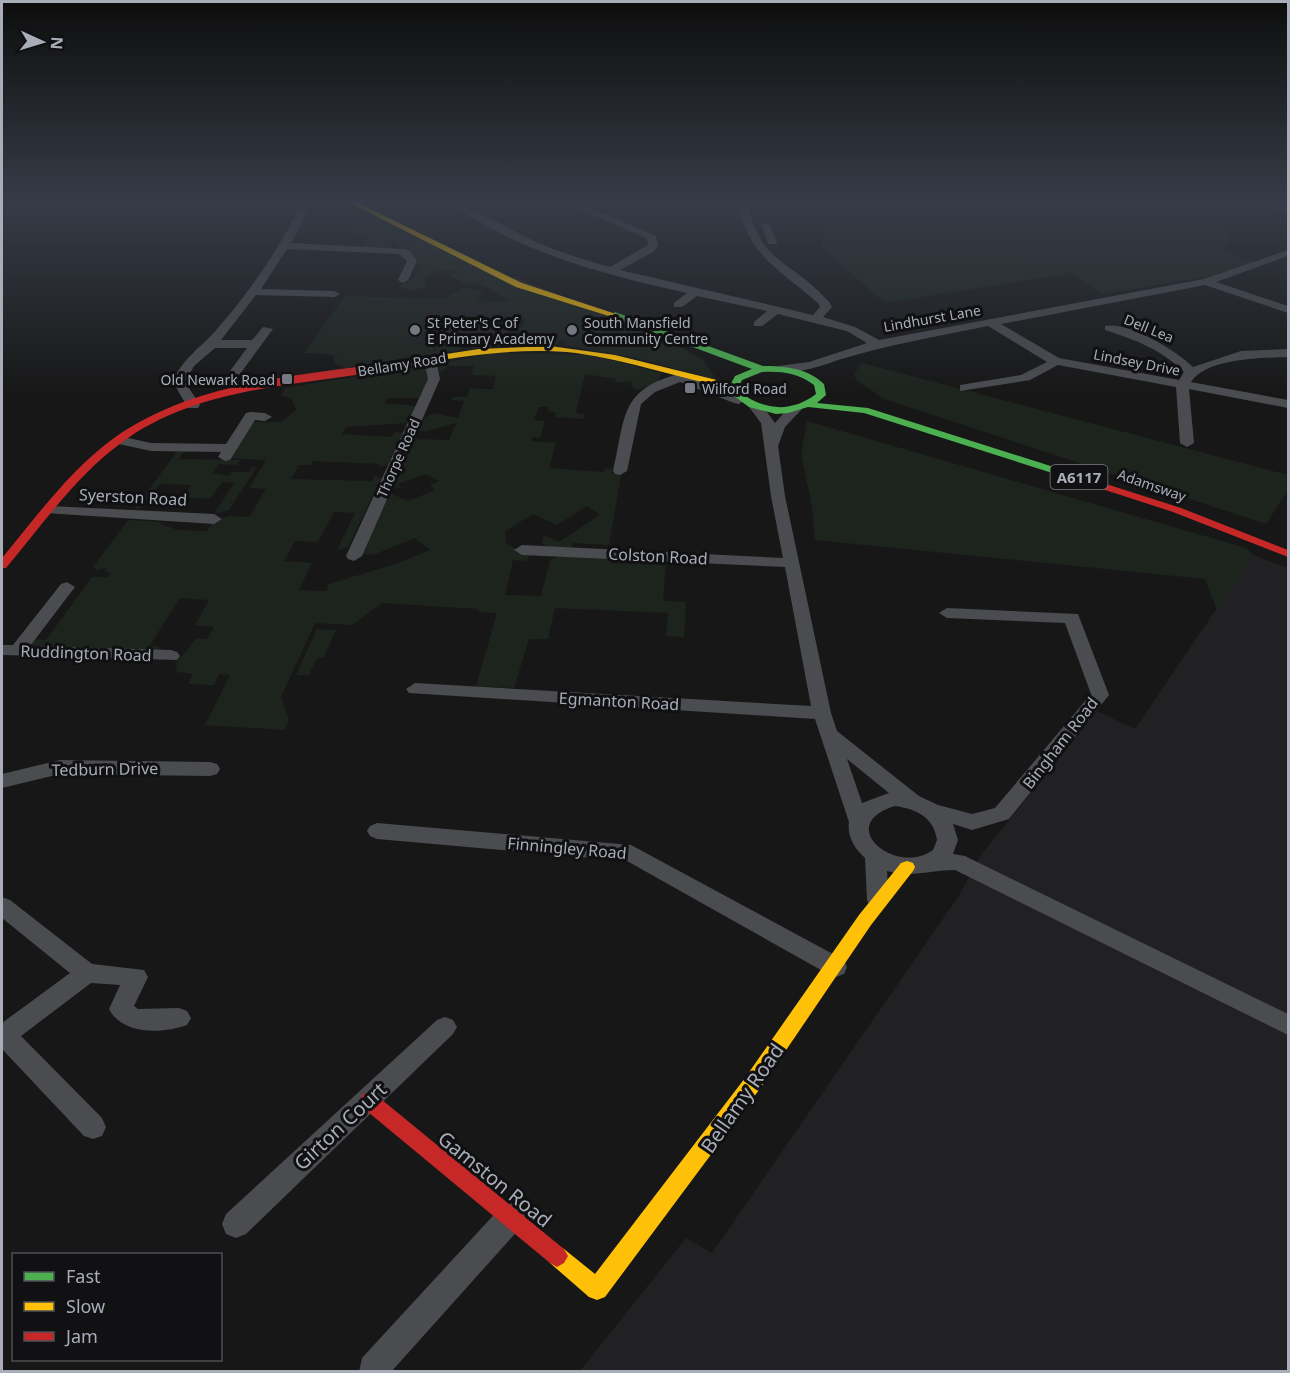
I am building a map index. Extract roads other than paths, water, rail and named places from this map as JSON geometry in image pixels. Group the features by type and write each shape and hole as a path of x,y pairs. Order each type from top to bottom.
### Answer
{"main road":[{"name":"A6117","path":"481,266 519,285 650,326 762,369"},
{"name":"A6117","path":"687,342 733,383"},
{"name":"Bellamy Road","path":"193,405 265,387 514,349 559,349 617,357 682,377 733,383"},
{"name":"A6117","path":"810,405 795,409 756,407 739,400 732,391 733,383 750,371 762,369 799,372 818,382"},
{"path":"810,405 821,395 818,382"},
{"name":"Adamsway","path":"818,382 865,410"},
{"path":"2,565 69,486 119,440 193,405"},
{"name":"Adamsway","path":"810,405 865,410 1031,461 1166,507 1288,554"},
{"name":"Bellamy Road","path":"597,1289 696,1162 836,967 878,900 908,867"},
{"name":"Gamston Road","path":"369,1101 597,1289"}],"street":[{"path":"193,405 179,382 183,369 212,344 272,266"},
{"path":"403,280 410,266"},
{"path":"601,266 816,319 851,330 877,344"},
{"path":"613,270 620,266"},
{"path":"790,266 824,302 826,307 816,319"},
{"name":"Lindhurst Lane","path":"782,369 828,360 877,344 1206,282 1251,266"},
{"path":"1206,282 1288,310"},
{"path":"678,304 697,291"},
{"path":"252,292 334,294"},
{"path":"758,324 775,310"},
{"name":"Lindsey Drive","path":"991,323 1042,356 1056,361 1288,404"},
{"name":"Dell Lea","path":"1109,328 1142,338 1172,352 1191,372"},
{"path":"233,375 267,329"},
{"path":"212,344 255,344"},
{"path":"1187,443 1182,386 1191,372 1241,355 1288,352"},
{"name":"Thorpe Road","path":"354,555 434,379 435,374 430,360"},
{"path":"818,382 828,360"},
{"path":"965,388 1034,375 1046,371 1056,361"},
{"path":"620,471 635,403 650,389 682,377"},
{"name":"Bellamy Road","path":"682,377 688,382 739,400"},
{"path":"756,407 768,423 778,496 822,713 858,820 857,833 863,846 875,857 891,864 908,867 932,862 951,847"},
{"path":"772,447 779,426 795,409"},
{"path":"119,440 151,447 228,452 251,416 266,417"},
{"name":"Syerston Road","path":"50,510 214,519"},
{"name":"Colston Road","path":"522,550 793,563"},
{"path":"9,651 67,587"},
{"name":"Bingham Road","path":"947,613 1072,618 1100,695 1010,807 989,820 972,822 951,847"},
{"name":"Ruddington Road","path":"9,651 171,656"},
{"name":"Egmanton Road","path":"415,689 822,713"},
{"path":"830,735 913,802 932,811 972,822"},
{"name":"Tedburn Drive","path":"2,781 60,767 210,769"},
{"path":"858,820 865,809 878,801 895,799 913,802"},
{"path":"932,811 945,826 951,847 1288,1025"},
{"name":"Finningley Road","path":"377,831 632,853 836,967"},
{"path":"875,857 878,900"},
{"path":"2,906 87,972 136,977 121,1009 133,1019 179,1018"},
{"path":"87,972 3,1034 93,1127"},
{"name":"Girton Court","path":"236,1224 320,1143 369,1101 444,1027"},
{"path":"373,1369 511,1217"}],"place":[{"name":"St Peter's C of E Primary Academy","path":"415,330"},
{"name":"South Mansfield Community Centre","path":"572,330"},
{"name":"Old Newark Road","path":"287,379"},
{"name":"Wilford Road","path":"690,388"}]}
